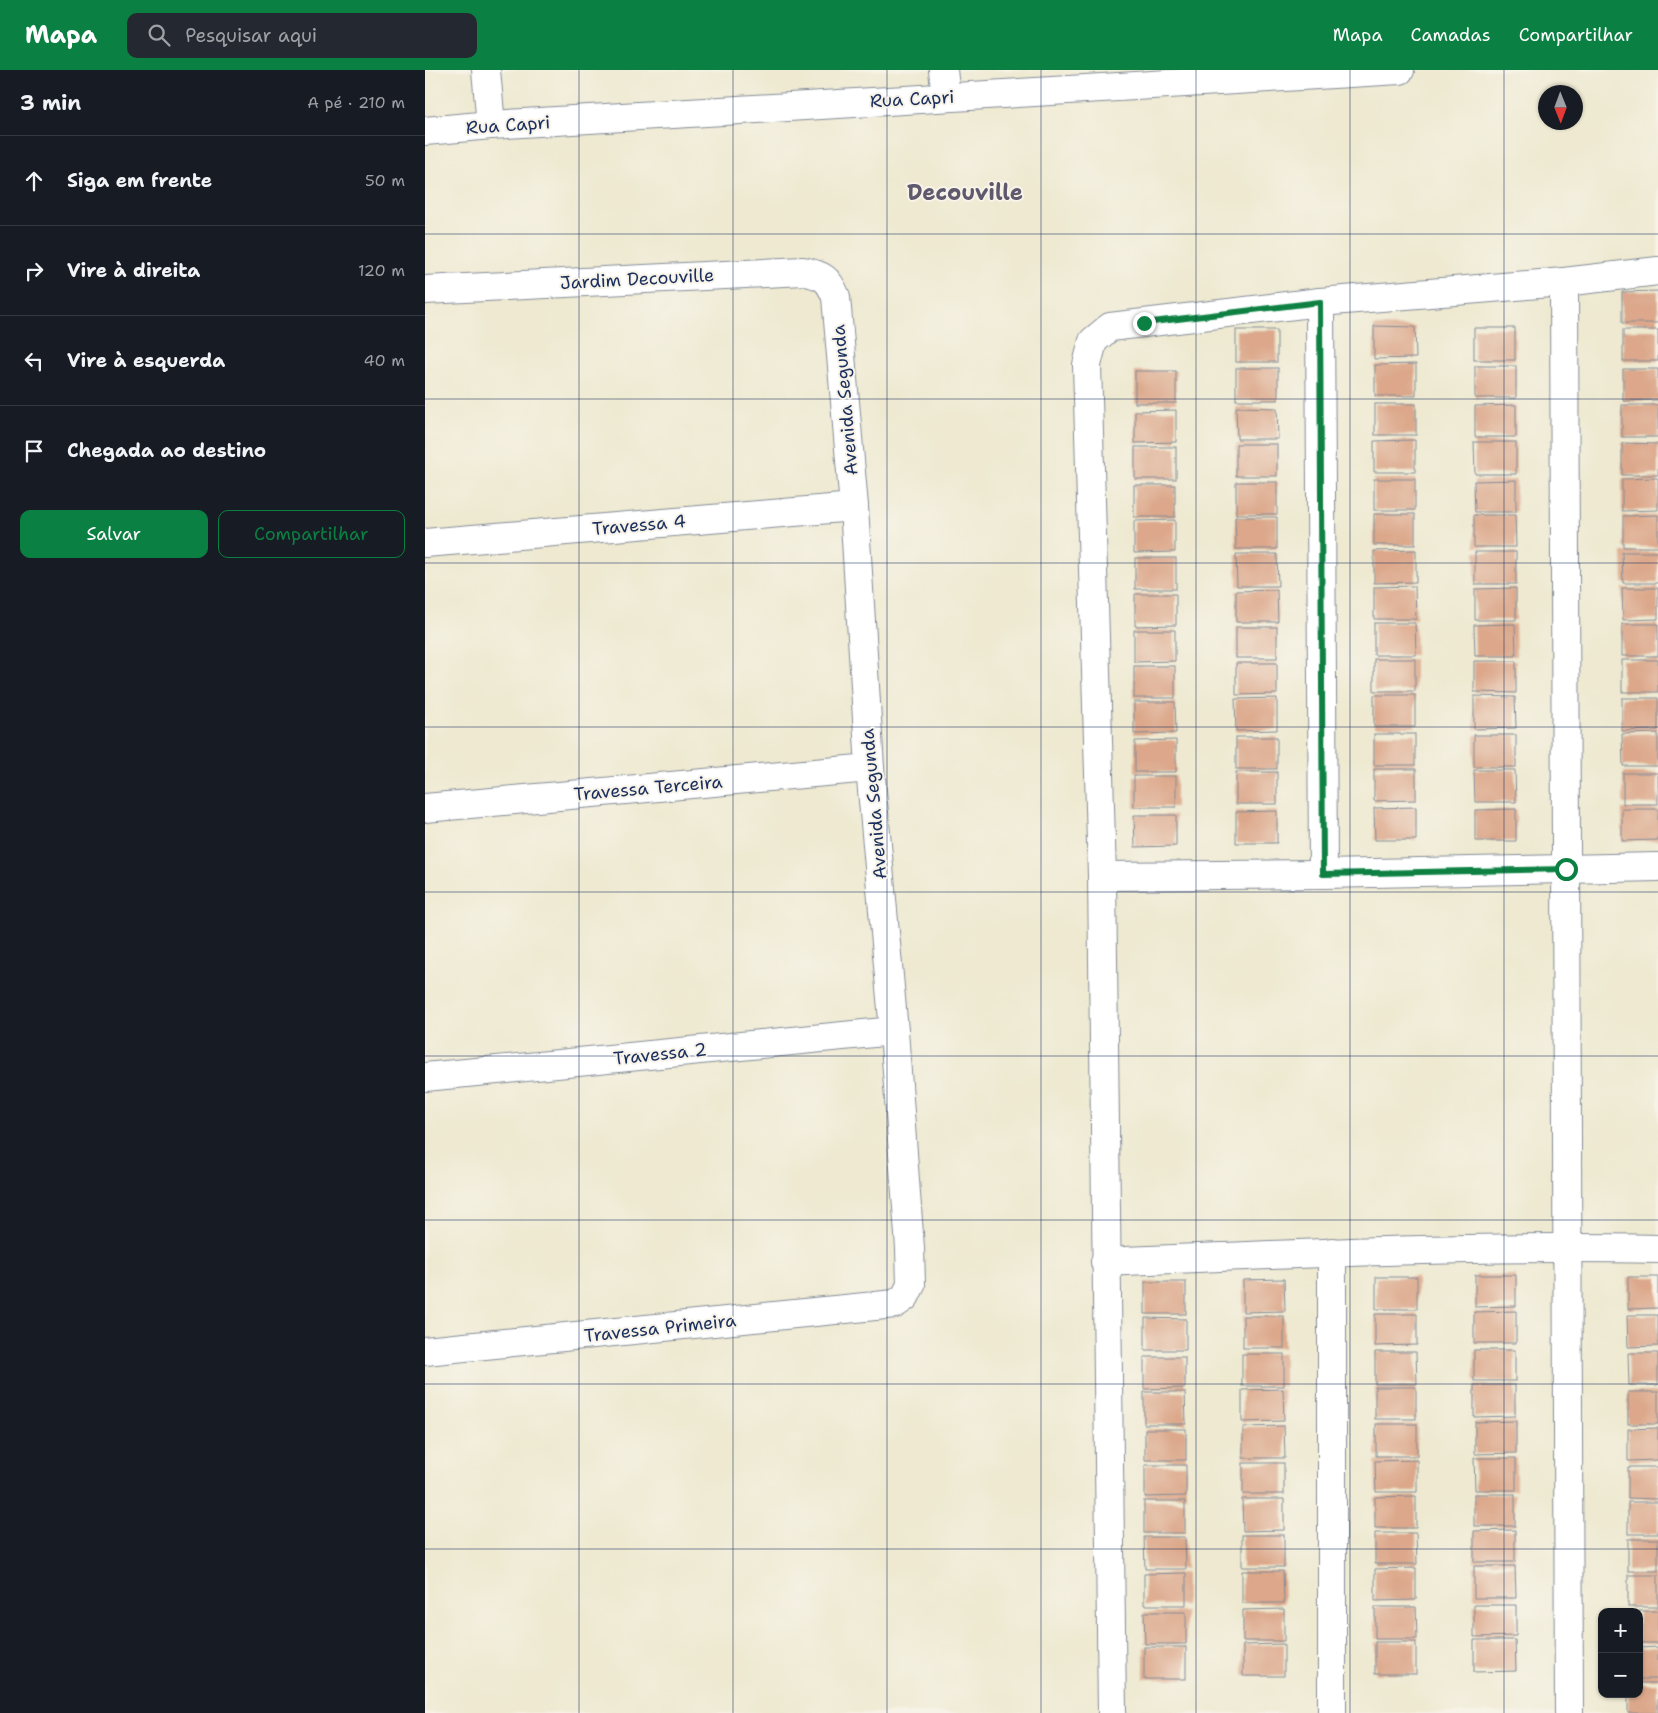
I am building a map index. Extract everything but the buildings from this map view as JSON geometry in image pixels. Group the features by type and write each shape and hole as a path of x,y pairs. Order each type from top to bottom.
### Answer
{"street":[{"path":"486,70 491,125"},
{"path":"943,70 946,97"},
{"name":"Rua Capri","path":"425,132 491,125 1400,70"},
{"name":"Jardim Decouville","path":"425,290 803,271 821,275 830,282 836,297"},
{"path":"1112,1713 1105,1262 1102,876 1087,365 1093,340 1110,327 1320,302 1564,282 1658,271"},
{"path":"1564,282 1569,1713"},
{"name":"Avenida Segunda","path":"836,297 854,507 870,768 894,1032 910,1238 911,1285 905,1297 895,1304"},
{"path":"1320,302 1323,874"},
{"name":"Travessa 4","path":"425,543 854,507"},
{"name":"Travessa Terceira","path":"425,808 870,768"},
{"path":"1102,876 1323,874 1658,867"},
{"name":"Travessa 2","path":"425,1077 894,1032"},
{"path":"1105,1262 1332,1252 1567,1247 1658,1249"},
{"path":"1332,1252 1332,1713"},
{"name":"Travessa Primeira","path":"425,1351 895,1304"}],"district":[{"name":"Decouville","path":"965,192"}],"route":[{"path":"1144,323 1320,302 1323,874 1566,869"}]}
